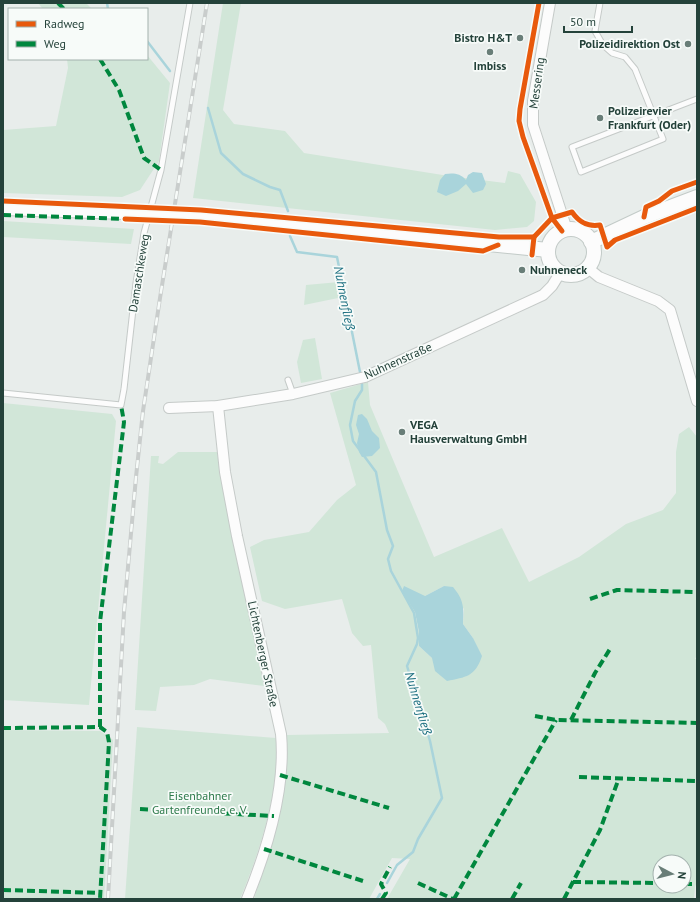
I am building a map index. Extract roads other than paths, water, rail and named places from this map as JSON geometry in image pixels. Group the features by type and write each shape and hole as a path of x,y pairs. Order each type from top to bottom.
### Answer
{"main road":[{"path":"591,242 644,217 697,197"},
{"path":"3,208 201,215 548,250"},
{"path":"567,230 574,230 587,236 591,242 593,255 592,262 588,268 582,272 575,275 567,275 560,273 552,266 548,255 548,250 552,238 556,234 567,230"}],"street":[{"name":"Messering","path":"550,3 533,101 533,125 567,230"},
{"path":"588,268 599,277 658,300 670,310 697,401"},
{"name":"Nuhnenstraße","path":"169,408 218,406 293,394 365,377 543,295 552,286 560,273"},
{"name":"Lichtenberger Straße","path":"218,406 225,472 237,536 281,734 282,751 274,816 255,879 247,899"}],"lane":[{"name":"Damaschkeweg","path":"3,393 121,405 144,233 161,170 190,3"},
{"path":"600,3 595,31 603,46 612,53 625,57 635,69 655,115 664,139 581,172 572,147 655,115 697,99"},
{"path":"288,380 293,394"}],"water":[{"path":"473,172 482,173 486,184 483,190 473,193 466,184 458,191 446,196 437,192 440,180 445,174 456,174 466,180 468,175"},
{"path":"362,414 367,419 372,431 379,438 380,448 372,456 362,457 359,452 357,443 359,434 356,425 358,415"},
{"path":"404,586 425,596 444,586 453,587 461,600 463,624 473,638 482,656 473,672 465,677 447,681 435,671 432,658 419,646 419,632 415,612 402,591"}],"waterway":[{"name":"Nuhnenfließ","path":"107,3 108,8"},
{"name":"Nuhnenfließ","path":"148,42 170,71"},
{"name":"Nuhnenfließ","path":"208,108 221,153 243,174 270,187 280,190 288,211"},
{"name":"Nuhnenfließ","path":"290,236 297,252 337,257 360,372"},
{"name":"Nuhnenfließ","path":"362,384 362,390 355,401 350,425 353,441 376,472 387,530 393,546 388,559 391,571 414,613 418,638 417,644 407,666 430,741 442,798 418,839 413,852 397,865 387,883"},
{"name":"Nuhnenfließ","path":"377,899 380,894"}],"railway":[{"path":"108,899 124,612 143,411 207,3"}],"place":[{"name":"Bistro H&T","path":"520,38"},
{"name":"Polizeidirektion Ost","path":"688,44"},
{"name":"Imbiss","path":"490,52"},
{"name":"Polizeirevier Frankfurt (Oder)","path":"600,118"},
{"name":"Nuhneneck","path":"522,270"},
{"name":"VEGA Hausverwaltung GmbH","path":"402,432"}],"park label":[{"name":"Eisenbahner Gartenfreunde e. V.","path":"200,803"}]}
